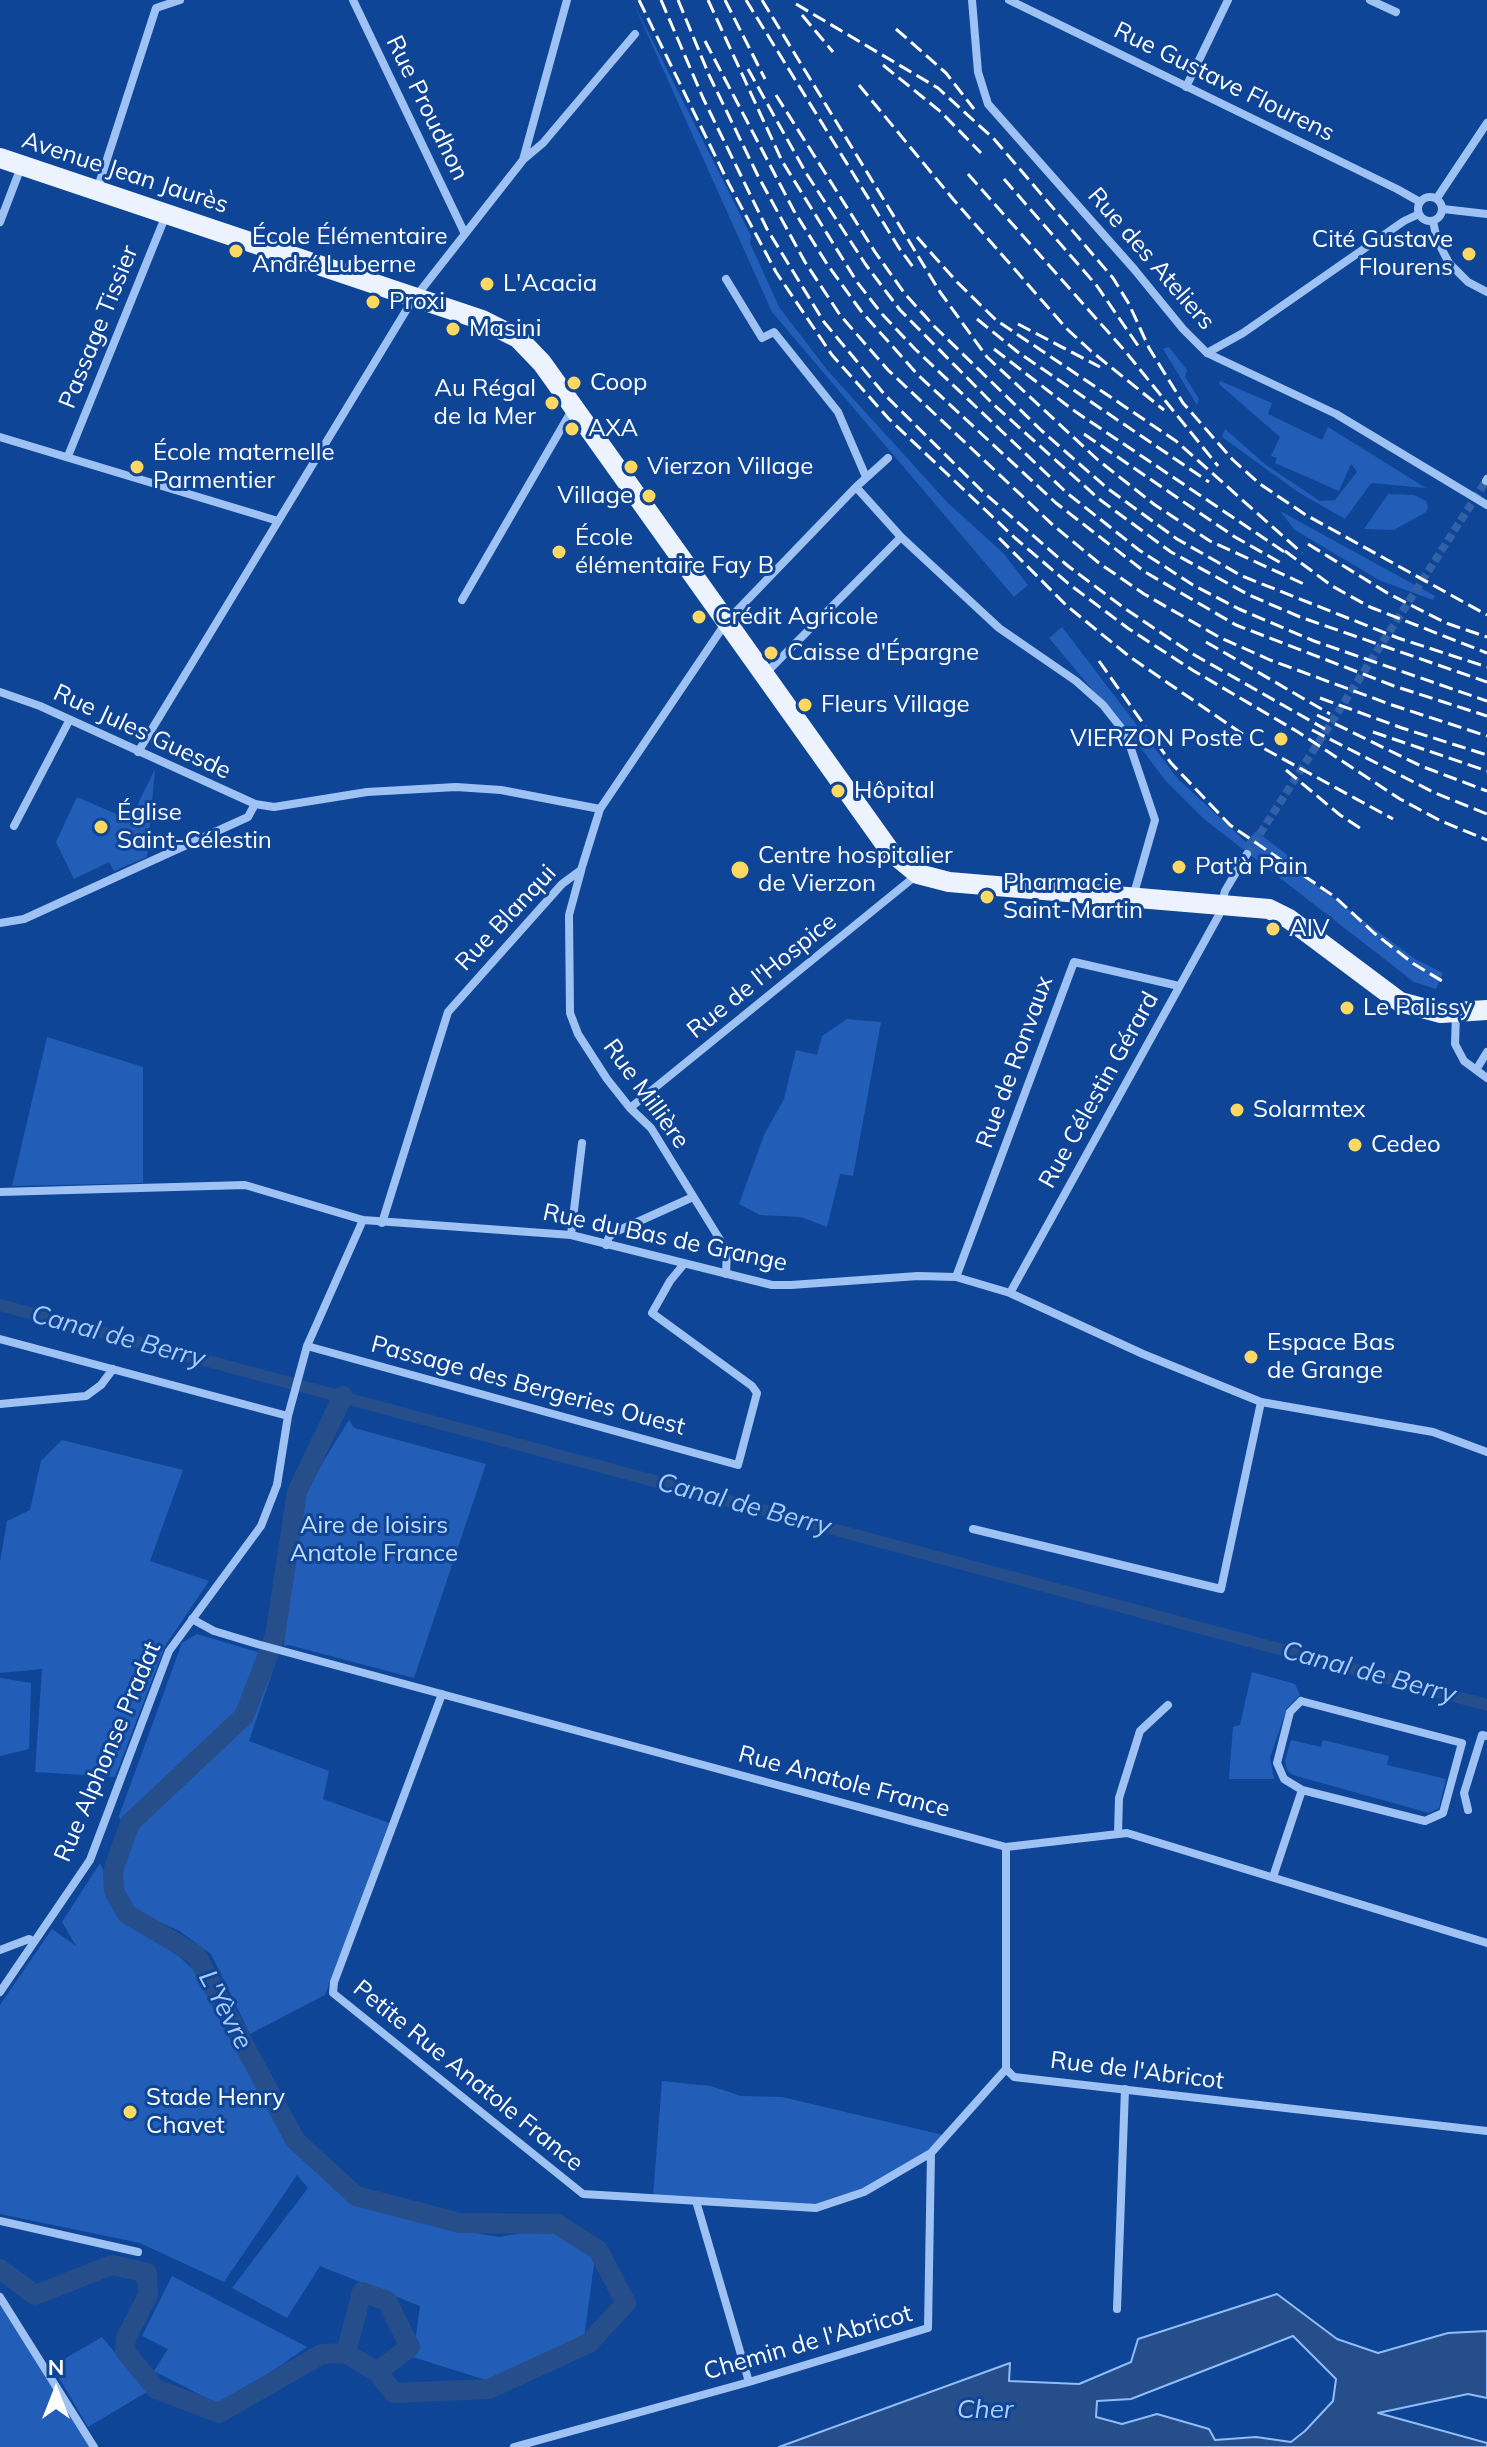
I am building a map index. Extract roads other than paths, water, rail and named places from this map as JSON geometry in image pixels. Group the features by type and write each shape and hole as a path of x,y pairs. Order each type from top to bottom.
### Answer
{"main road":[{"name":"Avenue Jean Jaurès","path":"0,158 416,297 482,320 518,338 535,354 574,407 890,851 918,874"},
{"path":"918,874 949,882 1262,908 1280,914 1400,1002 1428,1011 1456,1014 1487,1010"}],"street":[{"path":"97,191 156,8 180,0"},
{"name":"Rue Proudhon","path":"353,0 465,234"},
{"path":"523,160 567,0"},
{"name":"Rue des Ateliers","path":"972,0 978,72 988,104 1207,353 1336,414 1487,505"},
{"name":"Rue Gustave Flourens","path":"1009,0 1420,202"},
{"path":"1186,87 1228,0"},
{"path":"1370,0 1396,12"},
{"path":"138,752 416,297 523,160 543,143 635,34"},
{"path":"1437,198 1487,123"},
{"path":"0,222 21,165"},
{"path":"1429,196 1437,198 1443,209 1440,217 1433,221 1424,220 1419,214 1420,202 1429,196"},
{"path":"1443,209 1487,214"},
{"name":"Passage Tissier","path":"68,456 166,214"},
{"path":"1207,353 1243,333 1404,221 1419,214"},
{"path":"1433,221 1437,240 1449,263 1468,282 1487,292"},
{"path":"726,279 762,338 774,332 838,412 866,477"},
{"path":"462,600 574,407"},
{"path":"0,437 278,521"},
{"name":"Rue Blanqui","path":"382,1223 448,1012 562,884 581,870 600,809 727,621 888,458"},
{"path":"856,487 901,537 999,628 1076,681 1103,705 1126,734 1155,820 1133,897"},
{"path":"765,674 901,537"},
{"path":"0,703 4,694"},
{"name":"Rue Jules Guesde","path":"4,694 40,706 255,804 274,807 367,792 456,787 501,790 600,809"},
{"path":"14,826 69,721"},
{"path":"0,923 24,919 248,817 255,804"},
{"name":"Rue Célestin Gérard","path":"1010,1293 1219,915 1225,891 1247,854"},
{"name":"Rue Millière","path":"581,870 569,915 570,1013 585,1046 630,1108 651,1128 727,1251 726,1274"},
{"name":"Rue de l'Hospice","path":"630,1108 918,874"},
{"name":"Rue de Ronvaux","path":"956,1277 1074,962 1179,986"},
{"path":"1456,1014 1455,1044 1464,1061 1487,1078"},
{"path":"1476,1070 1487,1052"},
{"path":"571,1235 582,1143"},
{"name":"Rue du Bas de Grange","path":"0,1192 245,1185 363,1220 571,1235 772,1285 918,1276 956,1277 1010,1293 1143,1354 1261,1402 1433,1432 1487,1452"},
{"path":"606,1245 615,1232 693,1197"},
{"name":"Rue Alphonse Pradat","path":"0,1992 90,1860 169,1651 261,1526 277,1485 288,1416 301,1363 363,1220"},
{"name":"Passage des Bergeries Ouest","path":"307,1346 738,1465 757,1393 752,1386 652,1313 670,1281 684,1264"},
{"path":"0,1339 288,1416"},
{"path":"0,1404 86,1396 101,1385 113,1369"},
{"path":"973,1529 1221,1589 1261,1402"},
{"name":"Rue Anatole France","path":"192,1619 214,1631 257,1644 1006,1847 1127,1833 1487,1943"},
{"name":"Petite Rue Anatole France","path":"442,1694 334,1982 333,1993 583,2194 816,2208 864,2192 931,2153"},
{"path":"1301,1701 1462,1743 1443,1813 1425,1821 1302,1790 1284,1779 1277,1763 1290,1712 1301,1701"},
{"path":"1118,1834 1119,1798 1140,1731 1168,1705"},
{"path":"1468,1810 1464,1793 1482,1735 1487,1736"},
{"path":"1273,1877 1302,1790"},
{"path":"931,2153 1006,2069 1006,1847"},
{"path":"0,1950 29,1939 34,1942"},
{"name":"Rue de l'Abricot","path":"1006,2069 1014,2077 1487,2131"},
{"path":"1117,2309 1125,2089"},
{"name":"Chemin de l'Abricot","path":"514,2447 749,2382 928,2328 931,2153"},
{"path":"696,2201 749,2382"},
{"path":"0,2221 138,2252"},
{"path":"0,2297 94,2447"}],"water":[{"name":"Cher","path":"1277,2294 1337,2339 1378,2353 1448,2333 1487,2331 1487,2398 1468,2394 1378,2413 1487,2443 1487,2447 779,2447 1010,2363 1009,2381 1079,2384 1131,2362 1138,2339","holes":["1293,2336 1336,2379 1333,2401 1291,2442 1256,2437 1215,2440 1209,2429 1157,2414 1122,2424 1096,2417 1097,2401 1131,2399"]}],"waterway":[{"name":"Canal de Berry","path":"0,1305 1487,1705"},
{"name":"L'Yèvre","path":"0,2269 35,2295 112,2265 147,2273 148,2295 126,2338 125,2351 156,2389 219,2413 322,2354 346,2353 377,2372 394,2393 489,2389 589,2343 626,2303 598,2250 557,2224 460,2223 356,2196 295,2140 196,1955 127,1914 114,1891 113,1871 130,1823 244,1716 275,1636 297,1492 343,1396"},
{"name":"L'Yèvre","path":"346,2353 362,2292 387,2301 410,2347 377,2372"}],"tunnel":[{"path":"1247,854 1486,481"}],"railway":[{"path":"639,0 776,272 832,355 889,419 1015,538 1129,629 1298,732 1400,799 1441,821 1487,840"},
{"path":"661,0 703,98 767,229 824,322 885,395 982,491 1068,566 1191,653 1325,729"},
{"path":"678,0 709,75 758,176 805,262 840,315 888,370 1054,526 1144,594 1219,637 1270,660 1487,736"},
{"path":"708,0 782,161 857,282 915,349 1067,493 1139,550 1193,585 1239,609 1314,641 1487,701"},
{"path":"725,0 765,79"},
{"path":"746,0 913,267"},
{"path":"762,0 940,292 987,357 1098,460 1155,505 1210,541 1306,585"},
{"path":"796,4 938,88 994,139 1113,278 1149,348 1183,403 1233,460 1260,484 1306,515 1487,615"},
{"path":"802,15 833,52"},
{"path":"896,29 946,73 974,109"},
{"path":"705,41 794,211 861,311 918,375 1056,503 1145,572 1236,625 1394,686 1487,716"},
{"path":"883,65 941,112 981,153"},
{"path":"748,69 806,173 866,265 900,310 993,404 1099,499 1171,552 1249,595 1300,617 1487,682"},
{"path":"859,85 953,199 1067,329 1164,410"},
{"path":"776,95 905,294 1042,431 1107,488 1177,539 1242,576 1398,638 1487,667"},
{"path":"968,174 1125,351 1218,466"},
{"path":"1004,179 1097,286 1141,350"},
{"path":"917,237 996,320 1176,441 1302,553"},
{"path":"977,319 1019,353 1209,482"},
{"path":"1018,324 1100,367"},
{"path":"994,349 1073,410 1289,555"},
{"path":"1084,434 1235,537 1281,563"},
{"path":"999,538 1067,606 1130,657 1263,748 1393,819"},
{"path":"1308,544 1389,594 1446,623 1487,637"},
{"path":"1285,551 1332,586 1370,607 1487,653"},
{"path":"1206,642 1330,714"},
{"path":"1099,661 1171,763 1230,825 1335,897 1374,933 1414,964 1447,984"},
{"path":"1320,698 1487,755"},
{"path":"1317,715 1421,766 1487,791"},
{"path":"1312,730 1435,793 1487,814"},
{"path":"1373,732 1487,771"},
{"path":"1286,770 1360,828"}],"place":[{"name":"École Élémentaire André Luberne","path":"236,251"},
{"name":"Cité Gustave Flourens","path":"1469,254"},
{"name":"L'Acacia","path":"487,284"},
{"name":"Proxi","path":"373,302"},
{"name":"Masini","path":"453,329"},
{"name":"Coop","path":"574,383"},
{"name":"Au Régal de la Mer","path":"552,403"},
{"name":"AXA","path":"572,429"},
{"name":"École maternelle Parmentier","path":"137,467"},
{"name":"Vierzon Village","path":"631,467"},
{"name":"Village","path":"649,496"},
{"name":"École élémentaire Fay B","path":"559,552"},
{"name":"Crédit Agricole","path":"699,617"},
{"name":"Caisse d'Épargne","path":"771,653"},
{"name":"Fleurs Village","path":"805,705"},
{"name":"VIERZON Poste C","path":"1281,739"},
{"name":"Hôpital","path":"838,791"},
{"name":"Église Saint-Célestin","path":"101,827"},
{"name":"Pat'à Pain","path":"1179,867"},
{"name":"Centre hospitalier de Vierzon","path":"740,870"},
{"name":"Pharmacie Saint-Martin","path":"987,897"},
{"name":"AIV","path":"1273,929"},
{"name":"Le Palissy","path":"1347,1008"},
{"name":"Solarmtex","path":"1237,1110"},
{"name":"Cedeo","path":"1355,1145"},
{"name":"Espace Bas de Grange","path":"1251,1357"},
{"name":"Stade Henry Chavet","path":"130,2112"}],"park label":[{"name":"Aire de loisirs Anatole France","path":"374,1540"}]}
